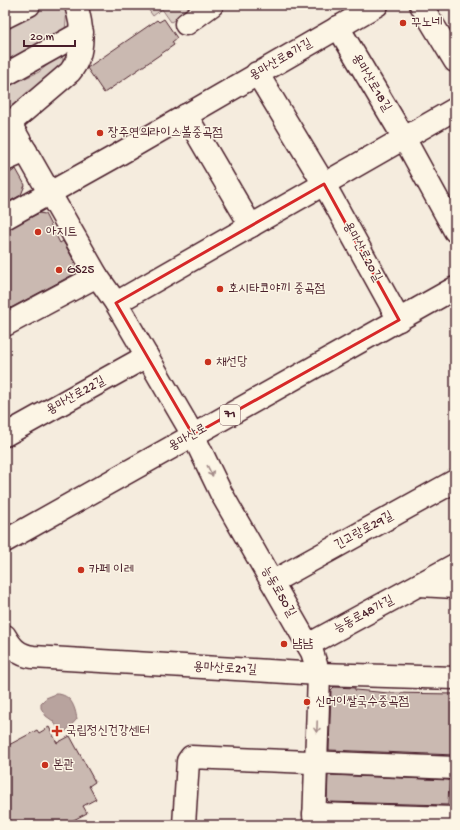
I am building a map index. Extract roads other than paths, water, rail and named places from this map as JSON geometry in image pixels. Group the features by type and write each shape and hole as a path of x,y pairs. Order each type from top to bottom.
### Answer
{"street":[{"path":"5,17 30,5"},
{"path":"76,5 82,32 82,45 75,66 14,120 13,129 51,193 97,276 116,303 193,436"},
{"path":"186,24 212,5"},
{"name":"용마산로8가길","path":"51,193 377,5"},
{"path":"421,5 455,60"},
{"name":"용마산로18길","path":"338,27 404,138 455,231"},
{"path":"5,75 82,32"},
{"name":"용마산로20길","path":"257,73 324,184 399,320"},
{"path":"116,303 455,109"},
{"path":"186,115 251,226"},
{"path":"5,160 26,151"},
{"path":"5,218 51,193"},
{"path":"5,325 97,276"},
{"name":"용마산로","path":"5,541 455,288"},
{"name":"용마산로22길","path":"5,435 147,356"},
{"name":"능동로50길","path":"193,436 221,493 315,659 319,674 314,820"},
{"name":"긴고랑로29길","path":"272,582 455,481"},
{"name":"능동로48가길","path":"308,645 455,565"},
{"path":"419,585 455,587"},
{"name":"용마산로21길","path":"5,636 14,649 25,656 33,657 319,674 455,678"},
{"path":"184,825 189,757 316,761 455,768"},
{"path":"314,820 455,818"}],"place":[{"name":"꾸노네","path":"403,23"},
{"name":"장주연의라이스볼중곡점","path":"100,133"},
{"name":"아지트","path":"38,232"},
{"name":"GS25","path":"59,270"},
{"name":"호시타코야끼 중곡점","path":"220,289"},
{"name":"채선당","path":"208,362"},
{"name":"카페 이레","path":"81,570"},
{"name":"냠냠","path":"284,644"},
{"name":"신머이쌀국수중곡점","path":"307,702"},
{"name":"국립정신건강센터","path":"57,731"},
{"name":"본관","path":"45,765"}]}
